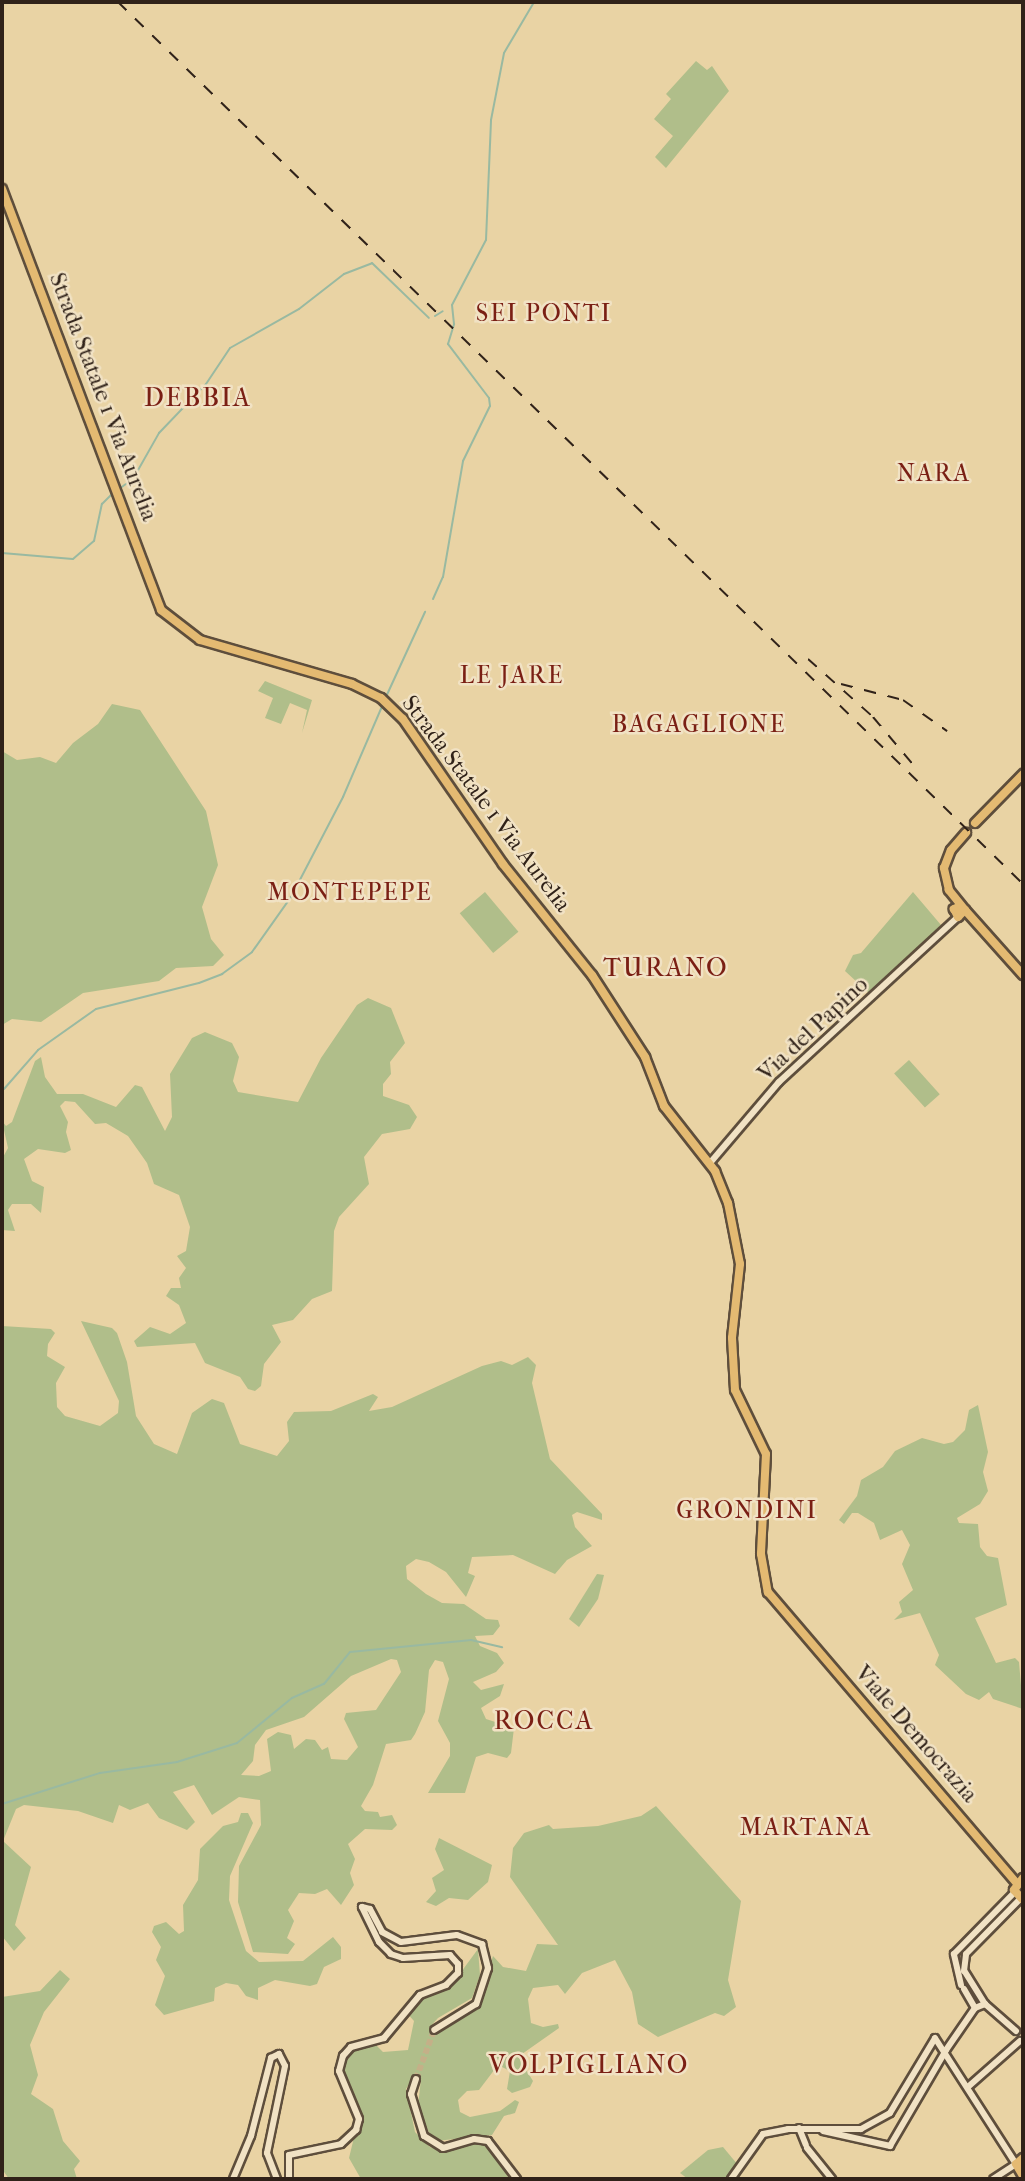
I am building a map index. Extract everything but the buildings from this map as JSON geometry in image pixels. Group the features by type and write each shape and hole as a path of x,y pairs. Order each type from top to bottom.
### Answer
{"main road":[{"name":"Strada Statale 1 Via Aurelia","path":"2,189 119,490 152,594 174,624 200,640 323,674 383,701 420,740 503,864 592,975 645,1058 664,1106 710,1164 728,1203 738,1245 733,1320"},
{"path":"975,823 1023,774"},
{"path":"965,833 951,849 944,868 959,911 973,919 1023,975"},
{"name":"Viale Democrazia","path":"733,1320 735,1390 766,1454 763,1577 789,1619 1019,1878"},
{"path":"1019,1878 1019,1897"}],"street":[{"name":"Via del Papino","path":"710,1164 779,1082 880,991 959,911"},
{"path":"965,1985 967,1954 1019,1897"},
{"path":"975,2008 952,1957 1019,1897"},
{"path":"289,2179 289,2155 341,2144 356,2130 359,2119 339,2071 343,2056 360,2043 384,2038 420,1995 450,1983 458,1973 458,1964 450,1955 403,1958 383,1948 362,1914 364,1906 370,1909 382,1932 401,1942 457,1935 482,1944 488,1968 476,2004 434,2030"},
{"path":"965,1985 1016,2031 1021,2041 969,2086"},
{"path":"814,2129 890,2146 946,2050 975,2008 985,2004"},
{"path":"1016,2031 1023,2027"},
{"path":"730,2179 763,2134 799,2128 866,2128 890,2113 935,2038 946,2050 1021,2168 993,2179"},
{"path":"233,2179 251,2136 271,2058 279,2054 285,2066 267,2153 277,2179"},
{"path":"416,2079 411,2094 424,2136 443,2148 474,2139 488,2141 517,2179"},
{"path":"799,2128 806,2147 831,2179"}],"green space":[{"path":"696,61 707,70 712,66 729,91 666,168 655,157 673,136 654,119 671,99 666,94"},
{"path":"265,681 312,700 302,733 307,710 290,703 281,724 265,718 273,698 258,691"},
{"path":"112,704 140,710 206,811 218,865 202,907 211,939 224,955 213,966 176,968 159,981 83,993 41,1022 12,1019 2,1025 2,751 17,760 40,757 56,763 73,743 98,724"},
{"path":"485,892 518,932 493,953 460,913"},
{"path":"913,892 941,925 871,995 845,971 853,955 861,953"},
{"path":"368,998 391,1008 405,1043 390,1062 391,1074 383,1084 383,1096 409,1105 417,1117 410,1129 382,1134 364,1157 369,1184 339,1217 334,1231 332,1291 312,1299 293,1320 272,1325 281,1342 264,1364 261,1386 255,1391 248,1389 240,1377 205,1363 195,1343 137,1347 134,1341 150,1327 170,1334 186,1323 179,1305 166,1296 171,1288 181,1288 179,1278 186,1268 177,1256 186,1251 190,1227 179,1195 154,1184 147,1163 128,1136 106,1123 95,1124 75,1102 65,1101 60,1106 68,1122 66,1132 71,1150 65,1153 38,1149 24,1159 32,1181 44,1187 41,1213 31,1204 12,1204 8,1210 15,1231 2,1230 2,1159 8,1148 2,1121 6,1126 12,1122 35,1061 41,1057 45,1077 57,1094 83,1094 116,1107 135,1085 142,1087 165,1131 172,1117 170,1074 192,1038 205,1032 232,1043 239,1057 233,1081 238,1092 298,1102 321,1058 357,1005"},
{"path":"909,1060 940,1094 925,1108 894,1073"},
{"path":"81,1321 112,1328 117,1333 127,1362 136,1416 154,1444 177,1454 192,1413 212,1399 224,1403 240,1444 277,1456 289,1441 287,1422 294,1412 331,1411 373,1394 378,1397 369,1411 392,1407 482,1366 501,1361 512,1365 528,1357 536,1365 532,1383 550,1459 602,1514 602,1520 577,1512 572,1515 575,1527 592,1546 567,1560 555,1574 513,1555 472,1557 468,1573 475,1576 466,1597 446,1572 429,1562 416,1559 406,1566 407,1579 426,1594 442,1603 464,1604 486,1619 498,1620 500,1626 493,1635 475,1636 480,1646 497,1653 504,1663 496,1672 473,1682 481,1690 504,1684 500,1696 481,1708 486,1719 514,1728 511,1753 507,1758 488,1753 476,1757 465,1793 428,1793 450,1756 450,1743 438,1721 449,1679 443,1662 435,1660 429,1670 425,1712 415,1734 411,1740 386,1744 373,1785 361,1806 365,1811 378,1812 380,1817 392,1815 397,1825 392,1830 365,1829 348,1844 355,1859 350,1873 354,1885 341,1905 327,1889 315,1894 299,1893 288,1910 294,1921 287,1938 295,1944 288,1954 253,1952 238,1902 239,1866 261,1825 260,1800 239,1797 212,1815 194,1785 173,1792 195,1822 187,1830 159,1818 148,1803 130,1810 119,1805 113,1823 78,1811 24,1805 16,1809 3,1841 31,1867 15,1925 26,1938 14,1951 2,1936 2,1326 51,1329 55,1333 48,1344 47,1356 65,1367 56,1383 57,1407 65,1416 100,1426 118,1413 119,1401","holes":["391,1659 397,1660 401,1672 376,1710 346,1713 344,1719 358,1747 347,1760 331,1759 328,1747 322,1750 315,1740 306,1739 294,1749 291,1735 278,1732 267,1739 271,1771 259,1776 241,1775 253,1761 255,1745 266,1730 304,1717 351,1676"]},
{"path":"978,1405 988,1452 983,1472 988,1491 980,1504 957,1518 959,1523 978,1524 980,1547 987,1556 998,1558 1007,1605 975,1618 996,1663 1015,1658 1019,1662 1023,1709 993,1699 989,1692 979,1700 966,1694 935,1665 939,1655 920,1613 894,1620 902,1612 899,1602 913,1590 902,1564 910,1545 902,1530 880,1540 874,1523 858,1513 852,1513 844,1524 839,1520 857,1496 861,1480 883,1467 895,1451 922,1438 944,1444 953,1442 965,1430 969,1410"},
{"path":"597,1574 604,1575 598,1599 579,1627 569,1619"},
{"path":"656,1806 741,1901 728,1980 736,2007 724,2016 715,2013 658,2037 638,2024 632,1992 615,1960 582,1973 565,1994 558,1985 533,1988 528,1999 531,2023 543,2027 558,2024 559,2028 522,2054 520,2060 533,2081 530,2087 512,2093 507,2089 510,2071 498,2065 479,2090 467,2091 458,2100 460,2112 470,2117 500,2111 515,2100 519,2102 515,2113 504,2116 492,2135 436,2141 428,2131 418,2106 421,2079 413,2078 406,2089 415,2132 430,2147 446,2151 467,2143 485,2144 495,2151 509,2179 361,2179 349,2158 358,2121 343,2081 342,2064 349,2052 374,2043 383,2052 408,2050 414,2021 405,2011 426,1993 450,1987 478,1949 480,1975 472,1998 438,2018 430,2027 431,2032 477,2007 493,1956 503,1967 526,1971 537,1944 558,1945 510,1877 513,1848 524,1833 549,1825 553,1829 598,1826 641,1816"},
{"path":"241,1813 248,1813 253,1823 230,1876 229,1900 246,1951 259,1962 303,1961 333,1937 341,1947 341,1959 324,1967 317,1984 310,1986 275,1980 258,1988 258,2000 246,1996 238,1985 226,1983 215,1988 214,2001 164,2015 155,2005 165,1976 156,1960 161,1947 152,1932 154,1926 166,1922 179,1934 184,1931 183,1905 198,1880 200,1849 223,1826 238,1822"},
{"path":"439,1838 492,1865 488,1882 468,1900 449,1898 436,1906 426,1902 436,1891 432,1878 444,1870 435,1849"},
{"path":"60,1970 70,1979 44,2012 30,2045 38,2075 31,2094 53,2109 63,2141 80,2161 74,2169 77,2179 9,2179 2,2169 2,1997 40,1991"},
{"path":"723,2147 738,2165 727,2179 688,2179 680,2173 708,2150"}],"waterway":[{"path":"433,599 443,577 463,461 490,406 489,398 448,344 454,324 452,305 486,240 491,120 504,53 534,2"},
{"path":"119,489 133,479 159,433 206,384 230,348 299,309 344,274 372,263 429,318"},
{"path":"435,316 443,311"},
{"path":"2,553 73,559 94,541 102,504 114,492"},
{"path":"385,699 425,612"},
{"path":"4,1089 38,1050 96,1009 199,983 222,974 252,952 291,897 343,797 383,704"},
{"path":"2,1804 100,1773 177,1762 237,1743 292,1698 324,1684 350,1652 471,1640 502,1647"}],"tunnel":[{"path":"416,2079 434,2030"}],"railway":[{"path":"118,2 1023,884"},
{"path":"808,659 873,717 916,768"},
{"path":"841,684 903,700 947,731"}],"district":[{"name":"SEI PONTI","path":"544,314"},
{"name":"DEBBIA","path":"198,398"},
{"name":"NARA","path":"934,474"},
{"name":"LE JARE","path":"512,676"},
{"name":"BAGAGLIONE","path":"699,725"},
{"name":"MONTEPEPE","path":"350,893"},
{"name":"TURANO","path":"666,968"},
{"name":"GRONDINI","path":"747,1511"},
{"name":"ROCCA","path":"544,1721"},
{"name":"MARTANA","path":"806,1828"},
{"name":"VOLPIGLIANO","path":"589,2065"}]}
